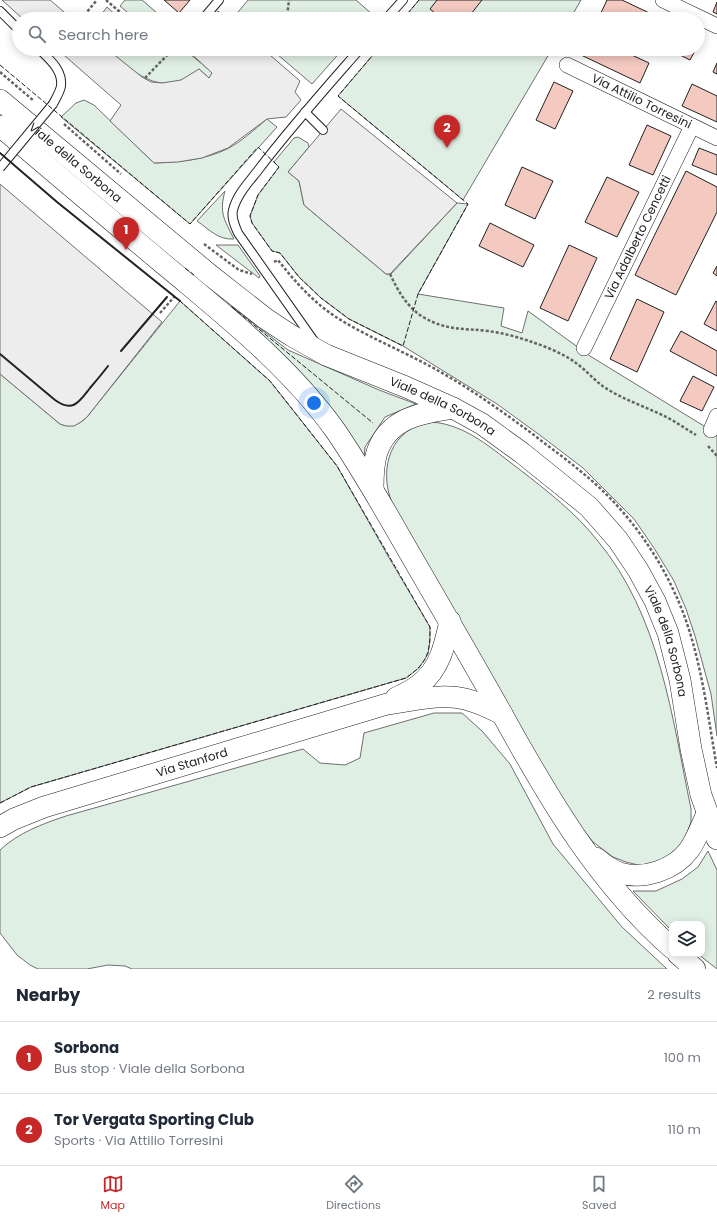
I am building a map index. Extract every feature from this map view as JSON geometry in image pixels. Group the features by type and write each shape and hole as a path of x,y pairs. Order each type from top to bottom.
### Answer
{"street":[{"path":"663,0 688,12"},
{"path":"705,20 717,26"},
{"name":"Via Attilio Torresini","path":"567,65 717,138"},
{"name":"Viale della Sorbona","path":"0,100 240,300 266,319 292,336 326,355 406,387 453,408 482,424 517,449 581,500 618,540 638,570 655,601 668,633 680,680 691,749 707,814 717,840"},
{"name":"Viale della Sorbona","path":"0,126 247,334 303,391 328,421 373,489 562,818 608,881 658,936 669,945"},
{"name":"Via Adalberto Cencetti","path":"584,348 692,126"},
{"path":"373,489 374,466 377,452 389,431 402,421 416,415 453,408"},
{"name":"Via Stanford","path":"387,704 420,685 430,675 439,661 450,621"},
{"name":"Via Stanford","path":"0,827 14,819 44,807 387,704 440,697 456,697 475,702 502,714"},
{"path":"581,845 602,864 620,873 640,875 656,872 675,863 686,853 694,841 707,814"},
{"path":"681,957 695,969"}],"lane":[{"path":"209,12 219,0"},
{"path":"392,12 403,0"},
{"path":"0,11 12,23"},
{"path":"0,168 53,104 60,87 60,77 56,67 46,56"},
{"path":"326,355 309,334 234,226 233,211 243,190 288,132 354,56"},
{"path":"305,112 323,130"}],"path":[{"path":"87,12 97,0"},
{"path":"106,0 120,12"},
{"path":"288,12 289,0"},
{"path":"145,78 166,56"},
{"path":"0,72 34,101"},
{"path":"390,274 400,294 410,306 422,316 437,324 450,328 489,331 532,342 551,349 574,362 603,386 621,397 672,420 710,428"},
{"path":"160,313 174,296"},
{"path":"707,444 717,456"}],"green space":[{"path":"125,0 142,0 156,12 127,12 120,6"},
{"path":"248,0 356,0 370,12 238,12"},
{"path":"419,0 581,0 574,12 409,12"},
{"path":"107,7 112,12 103,12"},
{"path":"115,56 192,56 213,73 209,78 199,69 186,78 173,82 161,83 150,80 128,67"},
{"path":"279,56 337,56 312,84"},
{"path":"372,56 548,56 463,200 338,96"},
{"path":"84,100 94,105 154,163 192,160 218,153 237,143 267,119 277,127 190,224 61,117 76,103"},
{"path":"298,137 308,143 309,147 288,172 299,181 304,205 386,274 391,274 457,203 468,204 418,294 504,308 501,326 522,333 528,311 590,356 717,434 717,736 711,694 686,609 674,581 634,519 583,468 497,404 403,346 349,319 321,298 299,277 280,253 272,251 252,223 250,216 258,195 279,167 274,162 294,138"},
{"path":"225,191 222,205 223,211 234,239 223,238 210,231 197,221"},
{"path":"216,245 238,245 260,276 259,278"},
{"path":"180,301 270,381 337,466 430,627 428,654 419,668 406,678 31,787 0,803 0,374 60,424 71,426 78,424 87,417"},
{"path":"231,306 288,350 379,390 416,404 385,417 365,447 364,458 322,396"},
{"path":"432,422 457,428 478,439 540,485 560,502 580,520 597,540 618,569 636,601 649,634 670,703 691,809 691,822 684,841 675,852 651,865 638,865 613,857 593,842 568,810 392,503 388,490 387,476 391,451 406,432 418,425"},
{"path":"434,713 462,713 482,731 510,764 553,844 622,927 667,969 132,969 125,966 108,965 87,969 38,969 17,955 0,933 0,850 22,834 48,822 66,816 303,749 320,763 345,765 360,758 364,733"},
{"path":"708,851 717,870 717,969 702,957 705,957 705,921 669,921 669,928 633,891 656,891 682,879 698,867"}],"shaded area":[{"path":"2,0 50,0 64,12 15,12"},
{"path":"65,56 116,56 142,77 151,82 162,83 181,80 199,69 209,78 212,73 194,56 271,56 300,81 295,92 301,100 286,117 267,119 228,148 202,158 178,162 154,163 110,121 121,105"},
{"path":"341,109 457,203 390,274 386,274 304,205 299,181 288,172"},
{"path":"0,184 162,322 87,417 74,426 60,424 0,374"}],"building":[{"path":"164,0 190,0 180,12 178,12"},
{"path":"437,0 482,0 473,12 434,12 430,9"},
{"path":"607,0 622,0 647,12 601,12"},
{"path":"717,2 717,14 713,12"},
{"path":"583,56 634,56 649,63 640,83"},
{"path":"682,56 692,56 690,60"},
{"path":"717,63 717,74 713,72"},
{"path":"554,82 573,91 555,129 536,120"},
{"path":"692,84 717,96 717,122 682,106"},
{"path":"647,125 671,136 653,175 629,165"},
{"path":"699,148 717,155 717,175 692,165"},
{"path":"522,167 553,181 535,219 505,205"},
{"path":"686,171 717,187 717,212 676,295 635,275"},
{"path":"607,177 639,192 617,237 585,222"},
{"path":"490,223 534,245 523,267 479,246"},
{"path":"569,245 597,258 568,321 540,308"},
{"path":"717,266 717,276 713,273"},
{"path":"637,299 664,312 637,372 610,359"},
{"path":"716,301 717,302 717,331 704,324"},
{"path":"681,331 717,351 717,376 670,351"},
{"path":"693,376 714,387 702,411 680,401"}],"fence":[{"path":"409,12 419,0"},
{"path":"0,65 190,224 258,147 279,167 258,195 250,216 252,223 272,251 280,253 299,277 321,298 349,319 403,346 418,294 468,204 338,96 372,56"},
{"path":"185,268 194,275"},
{"path":"0,803 31,787 406,678 419,667 426,657 429,644 430,627 337,466 270,381 180,301"},
{"path":"232,307 373,423"}],"wall":[{"path":"0,153 57,202 180,301"},
{"path":"121,351 167,297"},
{"path":"0,354 55,400 67,406 71,406 79,401 108,366"}],"place":[{"name":"Tor Vergata Sporting Club","path":"447,148"},
{"name":"Sorbona","path":"126,250"}]}
